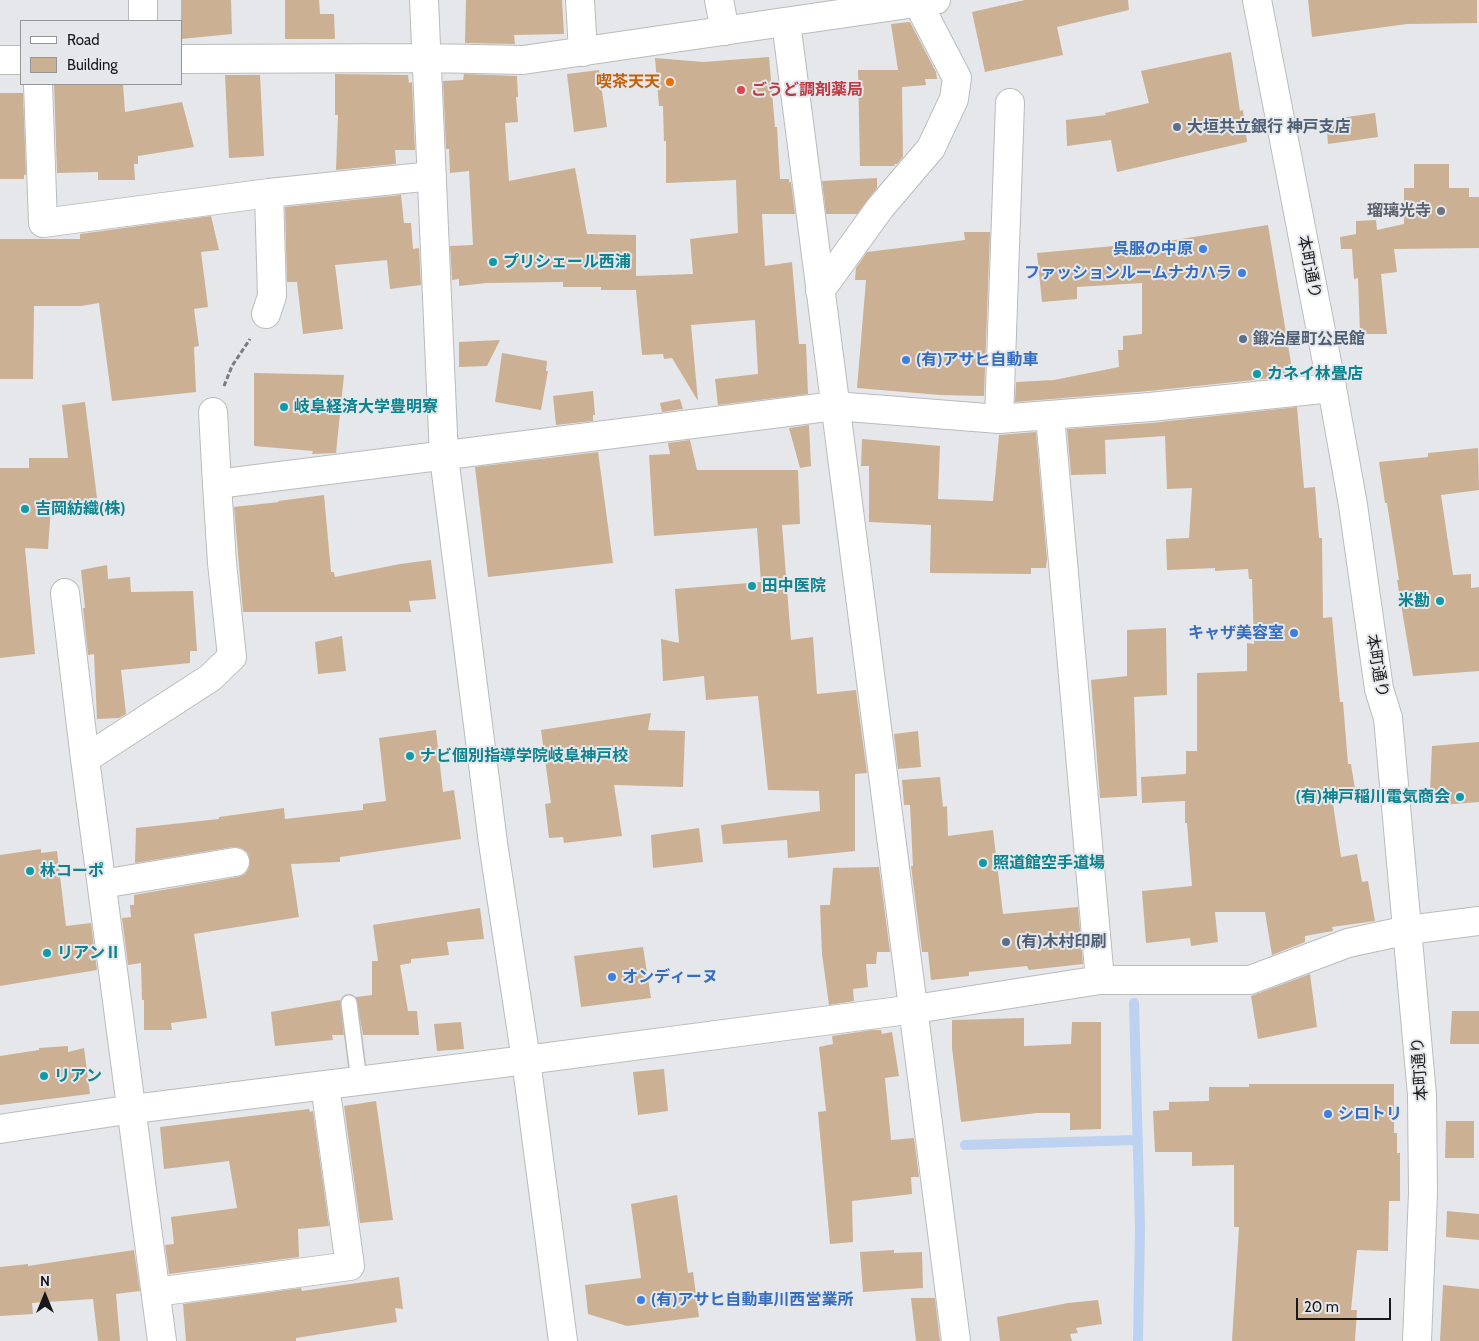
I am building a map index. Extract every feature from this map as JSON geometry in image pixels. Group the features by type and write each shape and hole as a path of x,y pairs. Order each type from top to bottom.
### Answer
{"street":[{"path":"142,0 143,20"},
{"path":"424,0 444,457 493,843 526,1060 563,1341"},
{"path":"580,0 583,52"},
{"path":"719,0 725,31"},
{"name":"本町通り","path":"1257,0 1332,388 1353,505 1379,689 1388,718 1422,1095 1423,1193 1417,1341"},
{"path":"182,59 427,58 523,60 927,1 957,78 954,99 931,148 880,208 820,291"},
{"path":"786,22 915,1009 956,1341"},
{"path":"0,60 20,60"},
{"path":"38,85 44,223 270,193 432,176"},
{"path":"999,419 1010,103"},
{"path":"266,314 272,296 270,193"},
{"path":"217,484 444,457 835,406 999,419 1150,407 1332,388"},
{"path":"85,760 210,678 232,657 222,563 214,412"},
{"path":"1050,416 1100,980"},
{"path":"65,593 85,760 133,1109 162,1341"},
{"path":"102,884 236,862"},
{"path":"0,1129 133,1109 915,1009 1100,980 1250,980 1348,943 1408,930 1479,921"},
{"path":"156,1292 350,1266 324,1085"}],"lane":[{"path":"350,1003 359,1081"}],"path":[{"path":"214,412 232,366 266,314"}],"building":[{"path":"181,0 231,0 232,34 182,39"},
{"path":"285,0 319,0 320,14 334,14 335,39 285,39"},
{"path":"466,0 562,0 564,34 514,35 515,44 465,43"},
{"path":"1025,0 1128,0 1129,10 1057,27 1063,55 985,72 972,12"},
{"path":"1308,0 1477,0 1477,23 1407,24 1312,37"},
{"path":"910,22 936,72 937,79 925,79 926,85 902,87 903,157 897,164 894,164 895,166 860,166 858,70 898,70 891,24"},
{"name":"大垣共立銀行 神戸支店","path":"1231,52 1240,111 1243,110 1247,142 1117,172 1111,140 1067,146 1066,120 1106,115 1105,113 1149,103 1141,71"},
{"path":"769,57 775,127 777,127 780,179 789,179 789,182 791,182 795,214 762,214 765,266 792,262 799,344 806,344 808,394 718,405 715,379 758,374 755,320 691,325 698,401 672,358 664,359 663,354 642,355 636,290 601,290 601,287 563,287 563,282 486,283 459,286 459,279 452,280 450,246 473,245 469,171 450,173 449,149 446,149 443,81 463,80 464,74 517,76 518,122 505,123 509,181 575,168 587,234 636,235 636,276 693,274 690,239 738,233 736,180 666,183 666,141 664,141 663,106 659,106 655,58 703,62"},
{"path":"599,70 607,127 574,132 567,74"},
{"path":"335,74 408,75 409,83 412,82 415,150 395,150 396,164 336,170 338,115 335,115"},
{"path":"225,75 260,75 264,156 229,158"},
{"path":"54,85 123,85 125,112 182,102 194,147 138,156 138,164 134,164 135,180 98,180 98,172 57,173"},
{"path":"0,93 23,93 26,175 24,175 24,179 0,179"},
{"path":"1375,113 1378,137 1328,144 1326,120"},
{"path":"1414,164 1449,164 1449,188 1469,188 1469,197 1479,197 1479,248 1394,249 1397,272 1381,274 1387,334 1360,334 1358,278 1354,279 1352,249 1341,249 1340,237 1356,234 1356,221 1376,220 1377,230 1404,224 1404,188 1414,188"},
{"path":"877,178 877,188 857,214 826,214 822,181"},
{"path":"401,195 404,223 411,223 413,249 419,248 421,285 390,289 387,260 335,265 343,329 303,334 297,282 287,282 285,207"},
{"path":"211,216 219,250 201,252 208,307 194,309 199,346 194,347 196,392 112,401 99,303 81,306 34,306 33,379 0,379 0,239 80,239 80,234"},
{"path":"1268,225 1292,376 1149,391 1015,402 1016,382 1054,380 1119,367 1118,350 1123,350 1123,336 1142,334 1142,283 1077,287 1077,299 1042,302 1037,253 1125,245 1125,248"},
{"path":"964,232 990,232 984,396 940,395 857,388 866,280 855,280 856,268 867,252 965,240"},
{"path":"500,340 487,366 459,367 459,342"},
{"path":"502,353 547,361 546,371 548,371 541,410 495,402"},
{"name":"岐阜経済大学豊明寮","path":"254,373 344,375 336,453 312,454 313,451 254,446"},
{"path":"593,391 595,415 593,415 593,421 556,425 553,396"},
{"path":"680,399 683,409 662,412 660,403"},
{"path":"85,402 97,498 51,507 48,549 25,548 35,654 0,658 0,468 29,468 29,458 68,458 62,405"},
{"path":"1297,407 1304,488 1315,487 1319,538 1322,538 1323,618 1332,617 1340,702 1343,702 1348,764 1351,764 1355,789 1331,791 1341,857 1357,854 1362,882 1368,881 1375,921 1332,927 1333,931 1305,936 1305,942 1272,955 1265,912 1215,912 1218,942 1191,946 1190,938 1146,943 1142,891 1192,886 1187,823 1185,823 1185,801 1142,803 1141,777 1186,774 1186,751 1197,751 1197,673 1247,671 1247,643 1254,644 1252,579 1249,579 1248,569 1215,571 1215,568 1167,570 1166,539 1189,538 1192,488 1167,489 1165,436 1105,440 1106,474 1071,475 1067,429 1151,423"},
{"path":"809,425 811,466 800,468 789,428"},
{"path":"1036,432 1047,559 1046,568 1031,568 1031,574 930,573 931,525 869,522 869,466 861,466 862,439 940,446 938,499 993,501 999,435"},
{"path":"690,440 697,470 798,470 800,524 782,525 791,640 813,637 817,694 856,690 867,773 855,774 855,851 788,858 787,840 723,844 721,825 820,811 819,791 768,790 758,696 706,700 704,676 663,681 661,639 679,643 675,589 761,582 757,528 654,536 649,455 670,454 668,443"},
{"path":"1478,448 1479,490 1441,495 1453,575 1471,574 1471,588 1479,587 1479,671 1413,676 1379,462 1428,457 1428,453"},
{"path":"598,452 613,563 488,577 475,467"},
{"path":"324,495 331,572 334,572 335,577 431,560 436,599 409,601 411,612 243,612 234,507"},
{"path":"107,565 108,579 130,577 131,592 193,591 197,651 190,651 190,663 121,670 126,714 119,718 97,719 94,654 88,655 81,570"},
{"path":"1166,628 1167,695 1134,697 1137,796 1100,798 1091,680 1127,676 1127,630"},
{"path":"342,636 346,671 318,674 315,642"},
{"path":"651,713 648,730 685,731 683,787 614,785 622,836 564,843 563,837 549,838 545,804 551,803 541,730"},
{"path":"436,730 443,792 454,790 461,839 340,857 340,862 291,864 299,917 194,934 207,1018 171,1023 172,1030 144,1030 141,963 128,965 122,918 131,917 130,905 134,905 134,895 238,877 245,874 249,868 250,860 247,852 241,848 233,847 135,863 136,828 219,819 219,817 284,808 285,819 363,810 363,804 386,801 379,738"},
{"path":"918,731 921,767 898,769 894,734"},
{"path":"1479,742 1479,802 1441,805 1441,790 1430,792 1432,746"},
{"path":"940,777 943,807 947,806 948,836 993,830 1003,914 1078,907 1083,964 1029,970 1027,966 969,972 969,976 931,980 928,952 922,952 911,866 913,866 910,805 904,805 902,780"},
{"path":"699,828 703,862 653,868 651,835"},
{"path":"41,849 41,853 57,851 66,926 91,923 97,970 0,986 0,855"},
{"path":"879,867 890,952 877,952 876,964 866,964 868,987 853,989 854,1001 829,1005 822,954 820,905 830,905 833,868"},
{"path":"480,908 484,939 447,942 449,955 411,959 411,963 400,965 408,1011 417,1011 419,1035 363,1035 356,997 372,995 372,961 378,961 373,925"},
{"name":"オンディーヌ","path":"643,947 651,998 581,1007 574,956"},
{"path":"1310,974 1317,1027 1258,1039 1251,996"},
{"path":"340,1000 344,1035 332,1035 333,1040 275,1046 271,1012"},
{"path":"1452,1011 1479,1011 1479,1044 1450,1044"},
{"path":"1024,1018 1024,1046 1071,1044 1072,1022 1101,1022 1101,1129 1070,1130 1070,1113 1037,1113 961,1122 952,1048 952,1020"},
{"path":"461,1022 464,1049 437,1051 434,1024"},
{"path":"881,1030 882,1034 892,1032 899,1076 885,1078 891,1140 914,1138 919,1177 911,1177 912,1194 852,1201 853,1242 830,1244 818,1112 826,1111 819,1047 833,1044 832,1036"},
{"name":"リアン","path":"68,1046 68,1052 84,1048 90,1094 0,1105 0,1056 39,1050 39,1048"},
{"path":"664,1069 668,1111 638,1115 633,1072"},
{"path":"1249,1084 1394,1084 1394,1133 1397,1133 1397,1153 1400,1153 1400,1201 1389,1201 1388,1251 1357,1250 1351,1310 1357,1310 1355,1341 1232,1341 1239,1227 1234,1227 1234,1165 1192,1166 1192,1152 1155,1152 1153,1111 1169,1110 1169,1102 1209,1101 1209,1087 1249,1087"},
{"path":"376,1101 393,1220 360,1223 344,1106"},
{"path":"309,1109 310,1112 313,1111 329,1226 298,1229 299,1257 169,1274 165,1245 174,1244 171,1217 237,1208 229,1161 164,1169 160,1127"},
{"path":"1446,1121 1474,1121 1474,1158 1445,1158"},
{"path":"677,1195 688,1273 693,1272 699,1317 627,1326 588,1314 585,1285 641,1278 631,1204"},
{"path":"1447,1211 1479,1214 1479,1240 1446,1237"},
{"path":"134,1250 140,1291 116,1294 120,1341 98,1341 93,1299 32,1303 33,1314 0,1316 0,1267 28,1264 28,1266"},
{"path":"894,1250 894,1253 922,1252 923,1288 863,1292 860,1252"},
{"path":"399,1277 403,1309 395,1308 397,1322 296,1338 296,1341 186,1341 183,1304 301,1288 302,1291"},
{"path":"1443,1285 1479,1289 1479,1341 1440,1341"},
{"path":"911,1298 935,1298 940,1341 916,1341"},
{"path":"1098,1300 1102,1324 1076,1328 1078,1333 1070,1334 1072,1341 1000,1341 997,1317 1068,1303"}],"waterway":[{"path":"1134,1003 1140,1228 1138,1341"},
{"path":"965,1145 1138,1140"}],"place":[{"name":"喫茶天天","path":"670,82"},
{"name":"ごうど調剤薬局","path":"741,90"},
{"name":"大垣共立銀行 神戸支店","path":"1177,127"},
{"name":"瑠璃光寺","path":"1441,211"},
{"name":"呉服の中原","path":"1203,249"},
{"name":"プリシェール西浦","path":"493,262"},
{"name":"ファッションルームナカハラ","path":"1242,273"},
{"name":"鍛冶屋町公民館","path":"1243,339"},
{"name":"(有)アサヒ自動車","path":"906,360"},
{"name":"カネイ林畳店","path":"1257,374"},
{"name":"岐阜経済大学豊明寮","path":"284,407"},
{"name":"吉岡紡織(株)","path":"25,509"},
{"name":"田中医院","path":"752,586"},
{"name":"米勘","path":"1440,601"},
{"name":"キャザ美容室","path":"1294,633"},
{"name":"ナビ個別指導学院岐阜神戸校","path":"410,756"},
{"name":"(有)神戸稲川電気商会","path":"1460,797"},
{"name":"照道館空手道場","path":"983,863"},
{"name":"林コーポ","path":"30,871"},
{"name":"(有)木村印刷","path":"1006,942"},
{"name":"リアンⅡ","path":"47,953"},
{"name":"オンディーヌ","path":"612,977"},
{"name":"リアン","path":"44,1076"},
{"name":"シロトリ","path":"1328,1114"},
{"name":"(有)アサヒ自動車川西営業所","path":"641,1300"}]}
